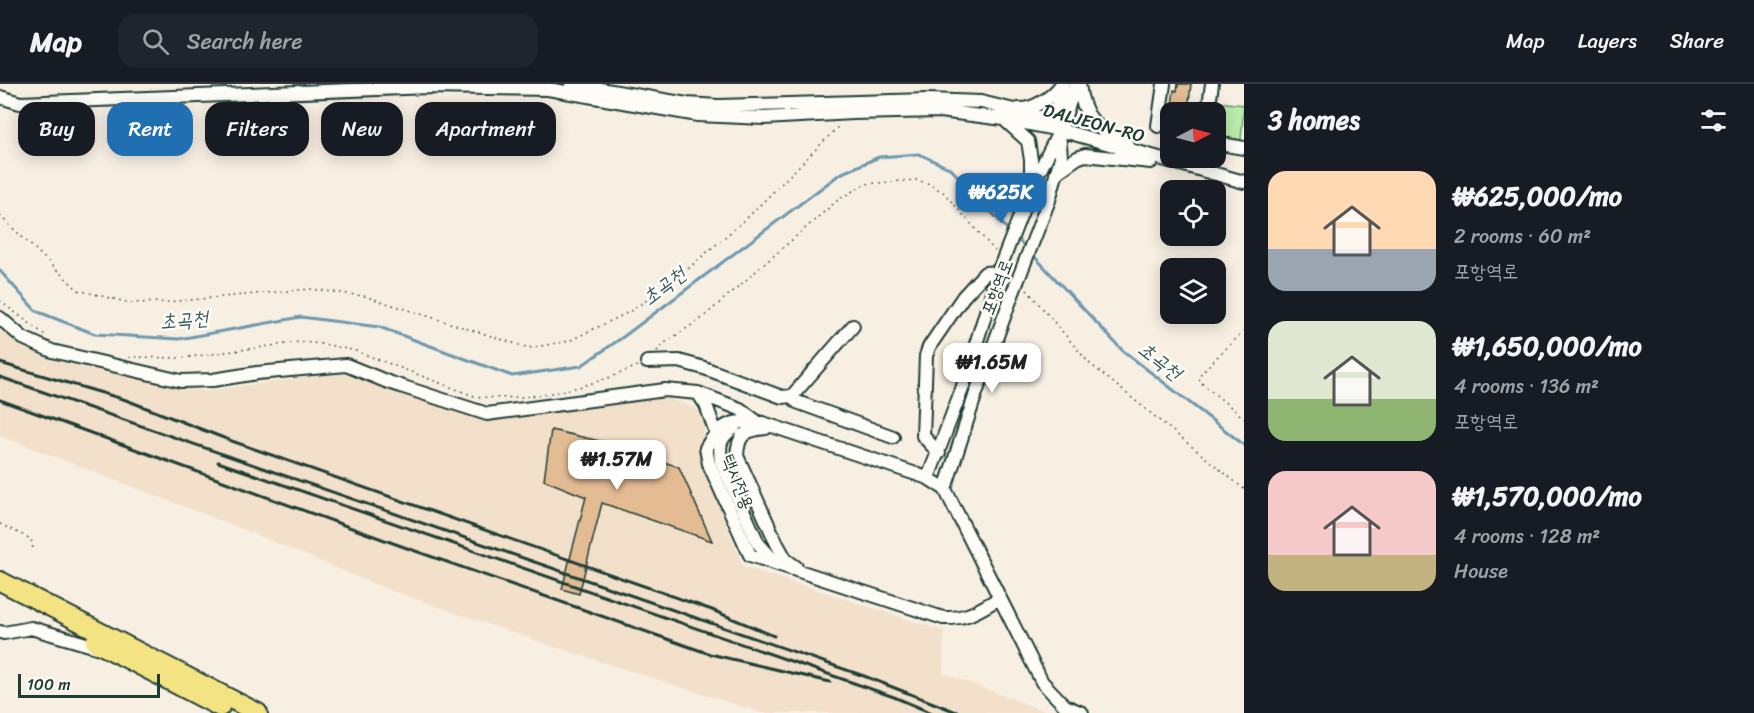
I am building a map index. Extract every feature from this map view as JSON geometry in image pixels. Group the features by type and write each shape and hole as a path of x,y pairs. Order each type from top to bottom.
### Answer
{"highway":[{"path":"0,581 258,713"},
{"path":"0,593 232,713"}],"street":[{"path":"571,84 687,104 718,106 927,100 981,102 1006,114 1028,141 1031,188"},
{"path":"0,97 20,103 431,85 548,89 698,115 764,118 940,111 1006,114 1027,110 1048,98 1062,84"},
{"name":"포항역로","path":"945,489 976,393 1049,200 1061,157 1057,107 1062,84"},
{"path":"1078,84 1081,102 1095,124 1101,130 1145,155"},
{"name":"포항역로","path":"928,478 962,389 999,271 1031,188 1060,130 1078,84"},
{"path":"1158,126 1164,84"},
{"path":"1209,102 1212,84"},
{"name":"DALJEON-RO","path":"1006,114 1047,118 1060,130 1160,159"},
{"path":"1226,145 1244,148"},
{"path":"1056,173 1085,155 1160,163"},
{"name":"DALJEON-RO","path":"1192,168 1244,182"},
{"path":"939,453 923,436 926,356 929,347 963,297 985,273 999,271"},
{"path":"0,318 23,338 52,351 181,381 213,381 257,372 346,365 388,382 487,414 665,390 698,393 740,409 754,421 928,478 945,489 1042,682 1065,706 1082,713"},
{"path":"646,362 679,361 782,397 792,396 853,326"},
{"path":"698,393 706,405 716,433"},
{"path":"792,396 797,402 893,437"},
{"name":"택시전용","path":"754,421 742,420 729,423 716,433 706,448 709,464 750,555 943,618 959,619 968,616 1000,597"},
{"path":"754,421 737,426 724,435 719,447 721,461 758,543 777,564"},
{"path":"777,427 753,429 743,435 738,442 737,456 786,560 802,571"},
{"path":"0,632 31,628 78,640 119,655"}],"path":[{"path":"0,216 78,290 120,301 167,302 310,289 364,296 529,348 569,341 629,312 668,286 747,218 853,113"},
{"path":"1244,331 1201,373 1199,381 1244,418"},
{"path":"0,524 31,539 33,549"}],"shaded area":[{"path":"0,307 23,329 32,349 83,367 205,391 344,372 487,415 669,398 707,413 700,458 743,566 944,631 943,673 1050,713 762,713 558,648 386,589 250,532 0,436"}],"green space":[{"path":"1226,103 1244,105 1241,140 1226,138"}],"building":[{"path":"1178,84 1191,84 1189,102 1172,102 1174,90 1177,91"},
{"path":"551,430 608,443 679,467 712,541 602,503 579,594 562,589 586,497 544,480"}],"waterway":[{"name":"초곡천","path":"0,271 36,311 95,334 179,339 301,317 379,327 512,376 581,366 840,174 879,157 919,154 951,169 1009,231"},
{"name":"초곡천","path":"1016,238 1026,248"},
{"name":"초곡천","path":"1033,255 1122,350 1244,445"}],"railway":[{"path":"0,363 126,400 229,440 712,610 774,636"},
{"path":"0,377 864,676 959,713"},
{"path":"0,400 404,547 710,654 830,682"},
{"path":"218,462 894,697 932,713"}]}
